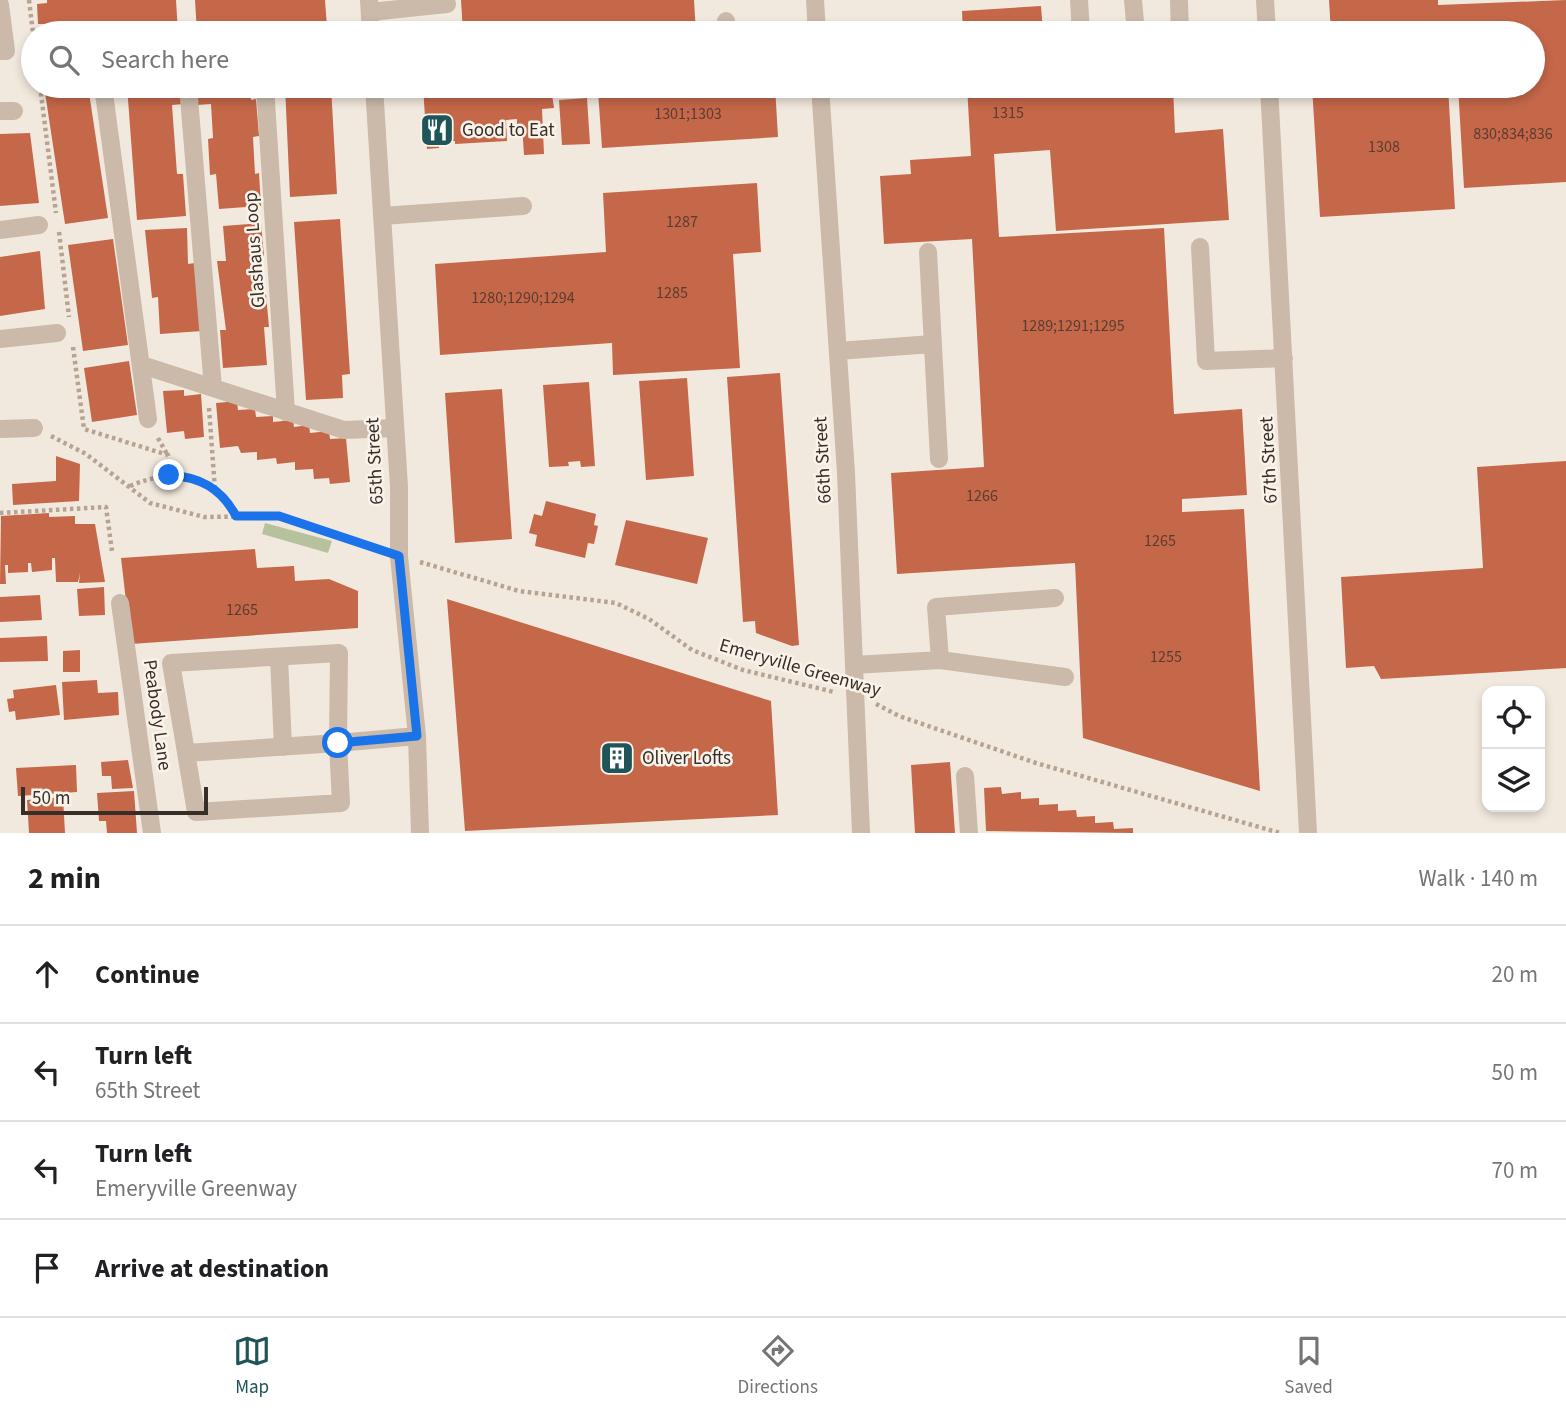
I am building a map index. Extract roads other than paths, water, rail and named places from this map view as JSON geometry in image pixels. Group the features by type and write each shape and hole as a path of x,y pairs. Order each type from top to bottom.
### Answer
{"street":[{"path":"815,0 816,21"},
{"path":"1079,0 1080,21"},
{"path":"1133,0 1135,21"},
{"path":"1179,0 1180,21"},
{"path":"1265,0 1266,21"},
{"path":"369,6 447,4"},
{"path":"0,5 6,51 0,51"},
{"path":"105,98 149,419"},
{"path":"189,98 213,388"},
{"name":"Glashaus Loop","path":"266,98 286,412"},
{"name":"65th Street","path":"375,98 395,428 399,556 417,736 420,833"},
{"name":"66th Street","path":"821,98 838,351 862,833"},
{"name":"67th Street","path":"1270,98 1308,833"},
{"path":"382,216 523,206"},
{"path":"0,230 39,225"},
{"path":"1200,247 1206,361 1284,358"},
{"path":"928,252 939,458"},
{"path":"0,340 64,333"},
{"path":"838,351 932,344"},
{"path":"142,365 344,430 395,428"},
{"path":"0,429 34,428"},
{"path":"940,660 936,607 1055,598"},
{"name":"Peabody Lane","path":"120,603 152,833"},
{"path":"339,653 338,743 341,803 196,812 171,663 279,657 339,653"},
{"path":"279,657 283,747"},
{"path":"854,665 940,660 1065,677"},
{"path":"186,753 417,736"},
{"path":"965,776 969,833"}],"place":[{"name":"Good to Eat","path":"437,130"},
{"name":"Oliver Lofts","path":"617,758"}]}
